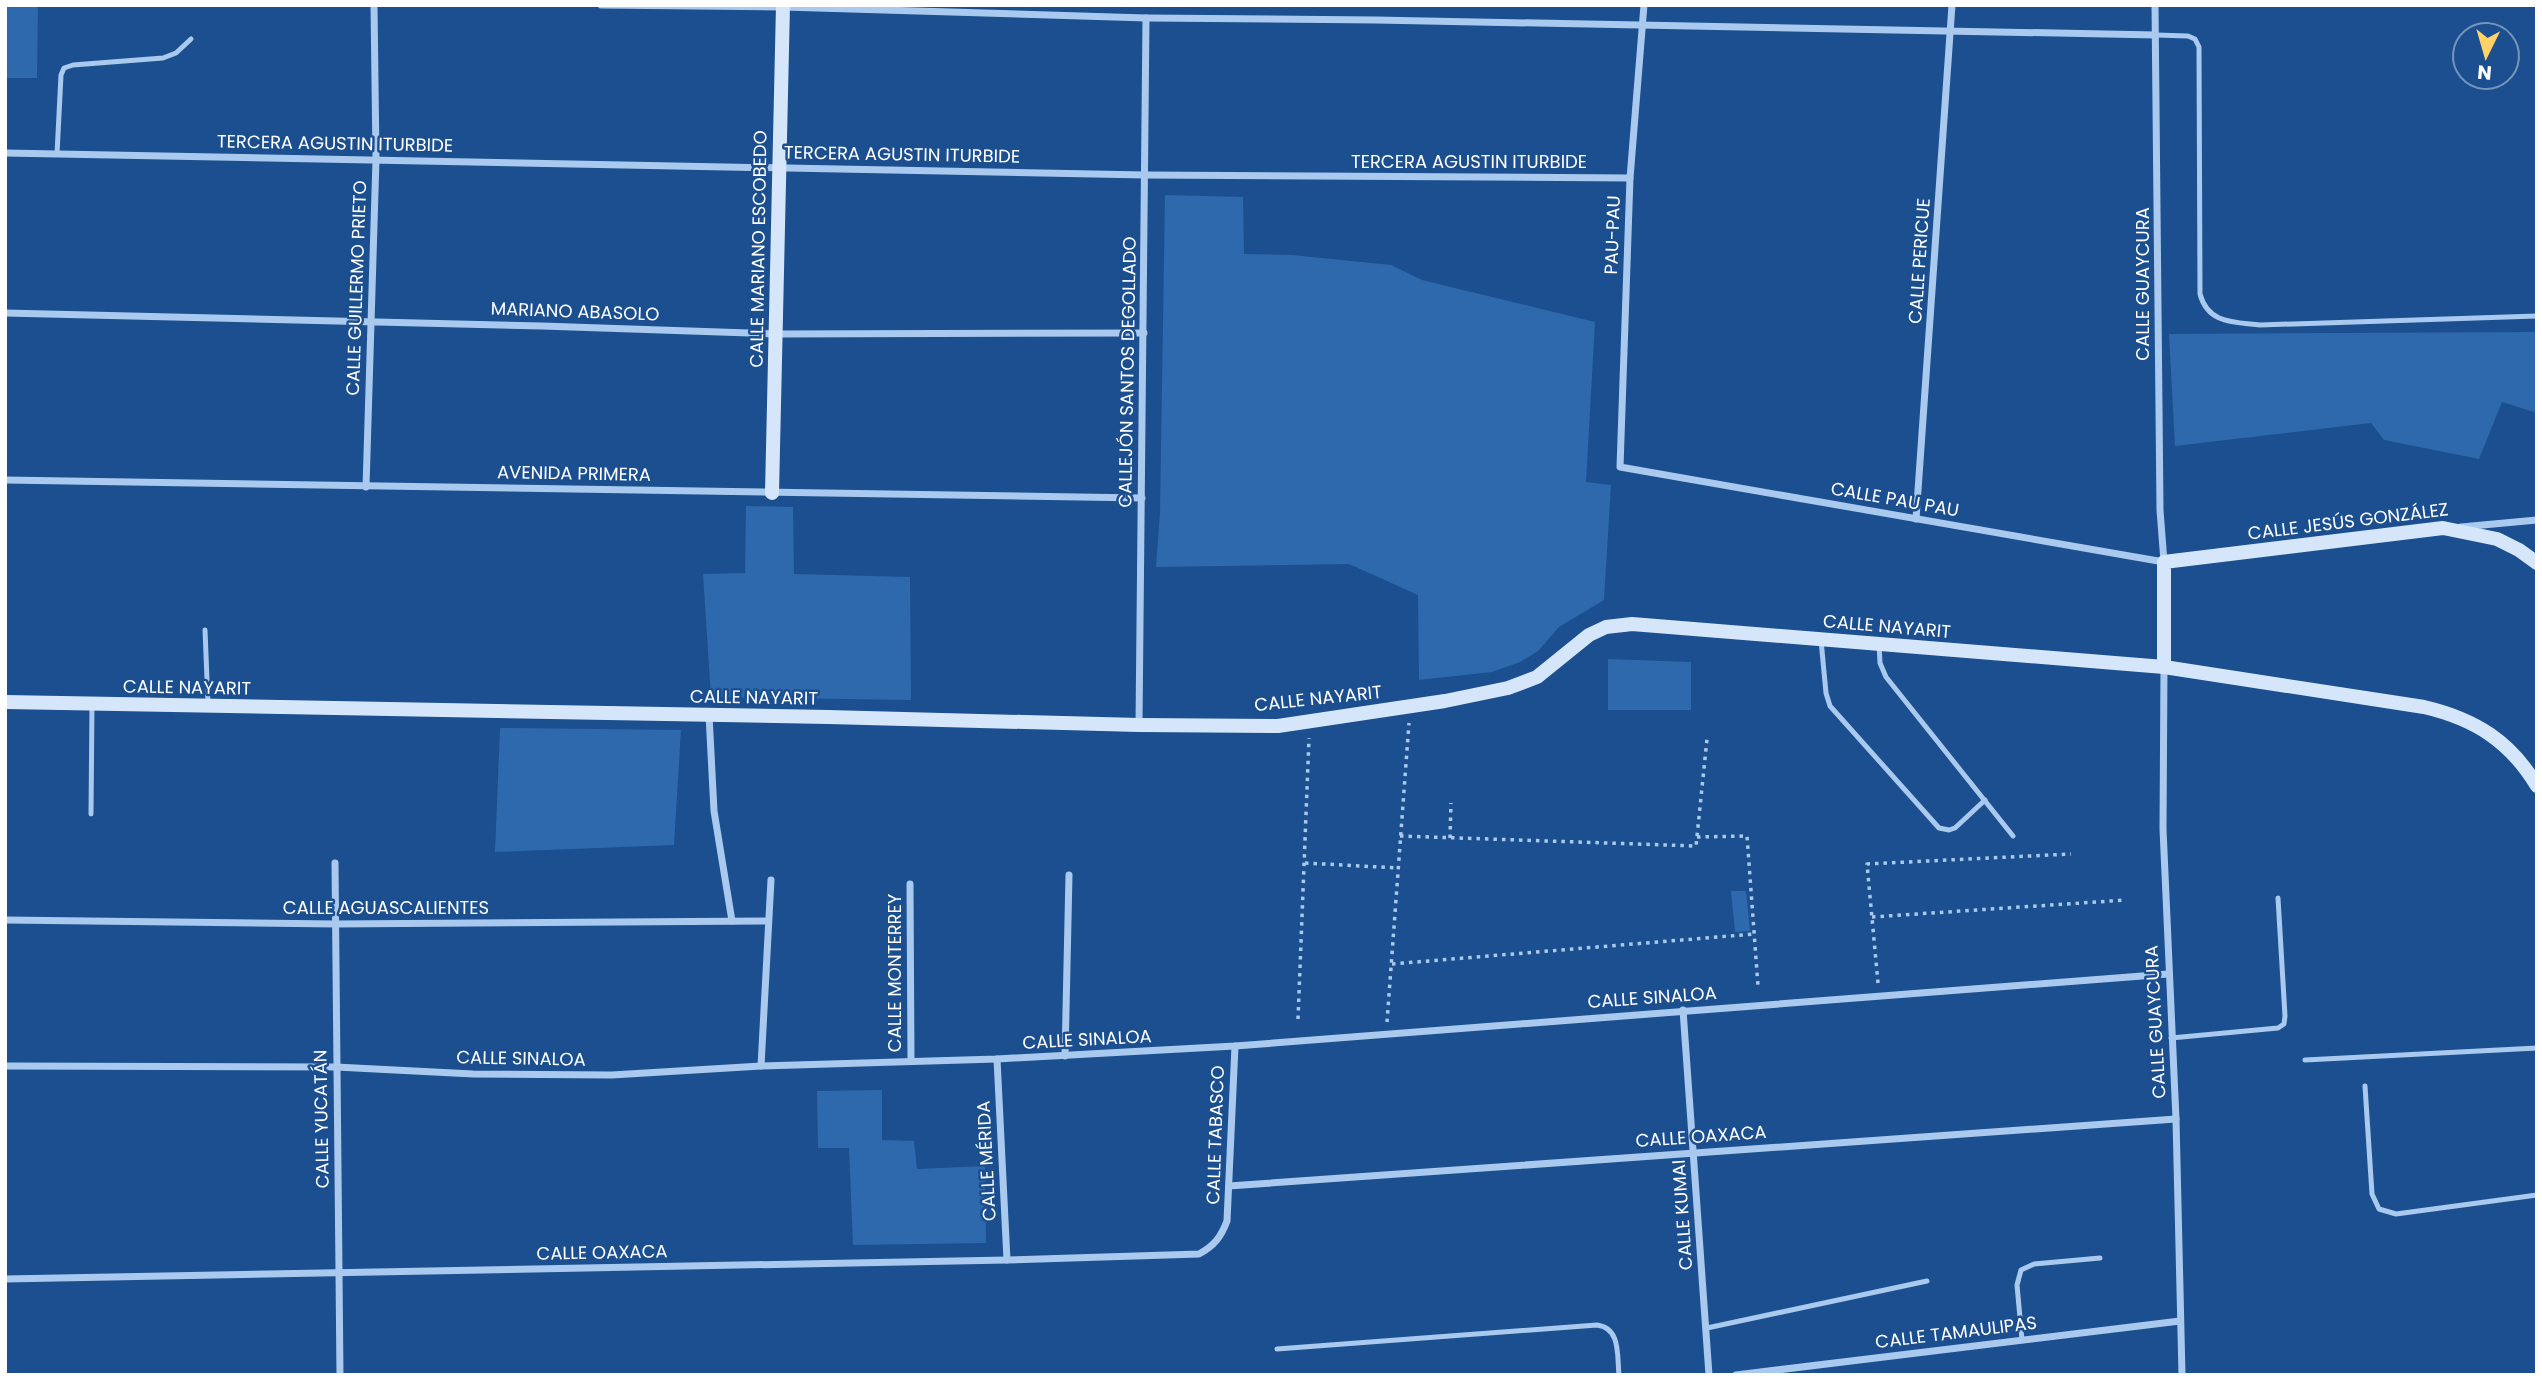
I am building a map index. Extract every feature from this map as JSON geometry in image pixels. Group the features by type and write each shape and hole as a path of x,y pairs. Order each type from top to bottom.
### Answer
{"street":[{"name":"CALLE GUILLERMO PRIETO","path":"366,487 376,159 374,5"},
{"path":"601,5 783,6 1146,18 2156,35"},
{"name":"PAU-PAU","path":"1620,467 1630,178 1644,5"},
{"name":"CALLE PERICUE","path":"1916,519 1952,5"},
{"name":"CALLE GUAYCURA","path":"2155,5 2160,510 2164,562"},
{"name":"CALLE MARIANO ESCOBEDO","path":"772,493 783,6"},
{"name":"CALLEJÓN SANTOS DEGOLLADO","path":"1139,725 1146,18"},
{"name":"TERCERA AGUSTIN ITURBIDE","path":"5,153 1145,175 1630,178"},
{"name":"MARIANO ABASOLO","path":"5,313 775,334 1144,333"},
{"name":"CALLE PAU PAU","path":"1620,467 2164,562"},
{"name":"AVENIDA PRIMERA","path":"5,480 1142,498"},
{"name":"CALLE JESÚS GONZÁLEZ","path":"2164,562 2443,528 2537,520"},
{"path":"2443,528 2497,539 2537,563"},
{"path":"2164,562 2164,667"},
{"name":"CALLE NAYARIT","path":"5,702 1278,726 1410,707 1508,688 1537,677 1589,635 1606,627 1632,624 2164,667 2424,707 2451,713 2500,740 2519,759 2537,786"},
{"name":"CALLE GUAYCURA","path":"2164,667 2163,829 2176,1119 2182,1375"},
{"path":"709,715 714,811 732,921"},
{"name":"CALLE YUCATÁN","path":"335,863 341,1375"},
{"path":"1065,1056 1069,875"},
{"path":"761,1066 771,880"},
{"name":"CALLE MONTERREY","path":"910,884 911,1061"},
{"name":"CALLE AGUASCALIENTES","path":"5,920 335,924 767,921"},
{"name":"CALLE SINALOA","path":"5,1066 336,1067 473,1074 612,1075 761,1066 997,1059 1235,1046 2168,974"},
{"name":"CALLE KUMAI","path":"1683,1010 1709,1375"},
{"name":"CALLE TABASCO","path":"1199,1254 1211,1247 1222,1235 1227,1221 1235,1046"},
{"name":"CALLE MÉRIDA","path":"997,1059 1007,1260"},
{"name":"CALLE OAXACA","path":"1229,1186 2176,1119"},
{"name":"CALLE OAXACA","path":"5,1279 1199,1254"},
{"name":"CALLE TAMAULIPAS","path":"1736,1375 2180,1321"}],"lane":[{"path":"2156,35 2188,36 2195,39 2199,47 2200,294 2203,307 2211,316 2260,325 2537,316"},
{"path":"57,154 61,75 64,68 163,58 176,53 191,39"},
{"path":"205,630 208,707"},
{"path":"1821,640 1826,693 1830,706 1939,828 1955,828 1985,800"},
{"path":"1880,645 1880,663 1886,677 2013,836"},
{"path":"91,814 92,704"},
{"path":"2171,1038 2278,1028 2284,1024 2286,1016 2278,898"},
{"path":"2305,1060 2537,1048"},
{"path":"2365,1086 2372,1194 2379,1209 2396,1214 2537,1195"},
{"path":"2022,1340 2017,1285 2021,1270 2034,1264 2099,1258"},
{"path":"1707,1328 1927,1281"},
{"path":"1278,1349 1597,1325 1612,1331 1619,1375"}],"path":[{"path":"1386,1033 1410,707"},
{"path":"1400,836 1696,846 1707,739"},
{"path":"1298,1019 1309,742"},
{"path":"1450,838 1451,803"},
{"path":"1697,837 1747,836 1758,986"},
{"path":"1879,995 1867,864 2071,854"},
{"path":"1305,863 1398,869"},
{"path":"1872,917 2126,900"},
{"path":"1392,964 1754,934"}],"shaded area":[{"path":"5,5 38,5 37,78 5,78"},
{"path":"1165,195 1243,197 1244,254 1292,255 1391,265 1422,280 1595,322 1586,482 1611,485 1604,600 1559,627 1538,651 1520,662 1492,672 1419,680 1418,595 1349,564 1156,567 1160,512"},
{"path":"2537,332 2537,413 2502,402 2479,459 2384,440 2371,423 2175,446 2169,334"},
{"path":"746,506 793,507 794,574 910,577 911,700 711,697 703,574 745,573"},
{"path":"1608,659 1691,662 1691,710 1608,710"},
{"path":"500,728 681,730 674,845 495,852"},
{"path":"1731,891 1746,891 1750,931 1735,932"},
{"path":"882,1090 882,1140 914,1141 917,1169 985,1166 986,1243 853,1245 849,1148 818,1148 817,1091"}]}
